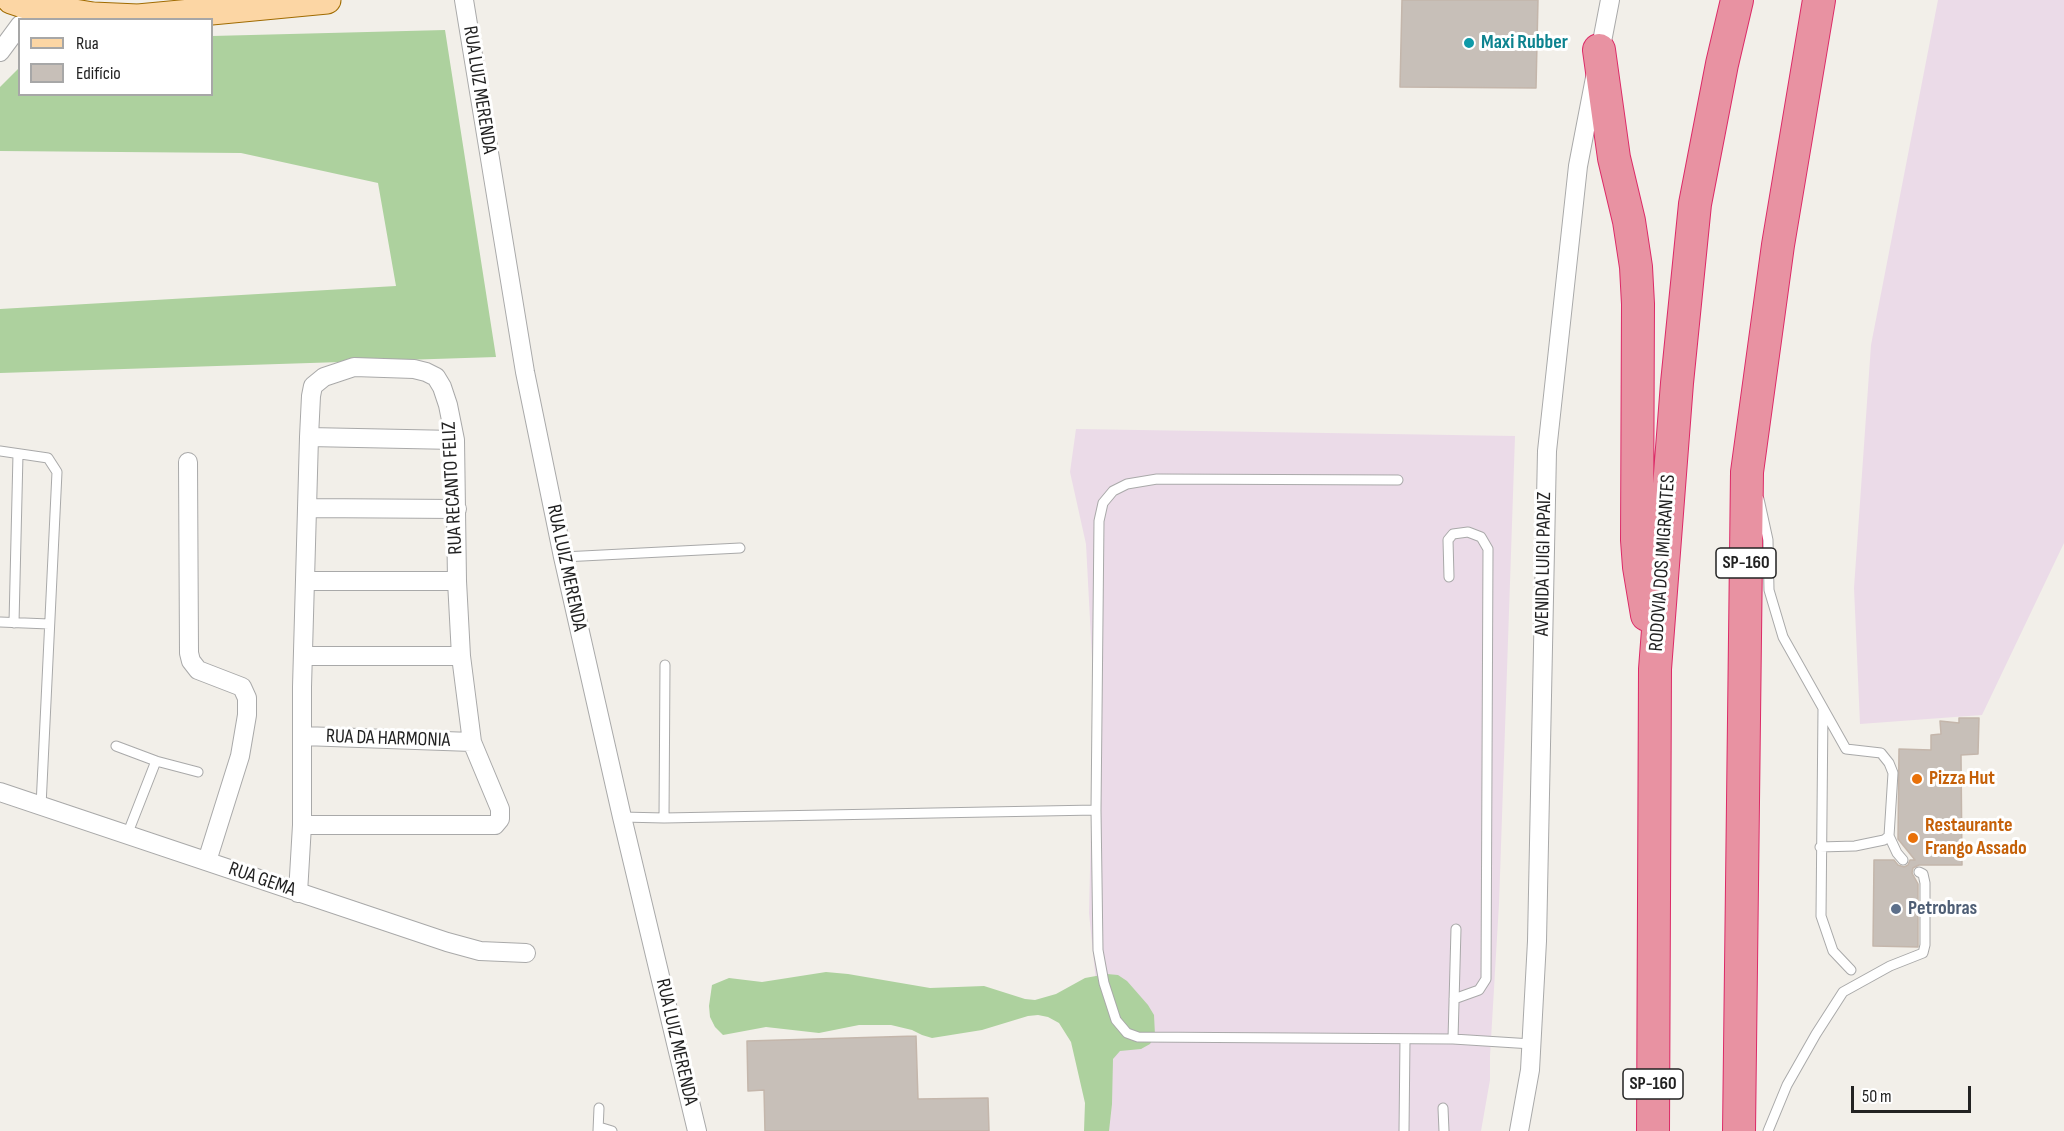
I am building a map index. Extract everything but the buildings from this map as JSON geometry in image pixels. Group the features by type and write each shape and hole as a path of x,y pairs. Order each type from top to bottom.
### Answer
{"highway":[{"name":"RODOVIA DOS IMIGRANTES","path":"1653,1131 1655,669 1677,382 1695,204 1737,0"},
{"name":"SP-160","path":"1739,1131 1747,472 1778,245 1819,0"},
{"path":"1599,50 1612,149 1629,221 1636,267 1638,304 1637,540 1655,669"}],"main road":[{"path":"23,10 138,18 327,0"}],"street":[{"name":"RUA LUIZ MERENDA","path":"464,0 525,372 563,557 697,1131"},
{"name":"AVENIDA LUIGI PAPAIZ","path":"1520,1131 1530,1070 1538,930 1547,451 1578,166 1610,0"},
{"path":"0,52 18,19"},
{"name":"RUA RECANTO FELIZ","path":"298,893 302,825 303,656 309,437 313,386 324,377 337,371 354,368 414,369 426,372 436,377 442,387 455,440 457,581 461,656 472,742 500,809 500,819 495,825 302,825"},
{"path":"309,437 455,440"},
{"path":"188,462 189,653 191,661 198,670 242,687 247,698 240,756 207,861"},
{"path":"307,508 457,509"},
{"path":"305,581 457,581"},
{"path":"303,656 461,656"},
{"name":"RUA DA HARMONIA","path":"303,736 472,742"},
{"name":"RUA GEMA","path":"0,792 469,948 498,953 526,953"}],"lane":[{"path":"0,452 48,458 57,472 40,806"},
{"path":"14,623 18,454"},
{"path":"1747,472 1759,498 1764,517 1768,540 1769,590 1782,637 1846,749 1881,753 1889,762 1893,773 1889,836 1903,860"},
{"path":"1398,480 1157,479 1127,484 1113,491 1103,503 1099,521 1096,810 1098,950 1108,998 1116,1020 1127,1033 1138,1037 1453,1039 1532,1044"},
{"path":"1449,577 1448,540 1453,534 1468,532 1481,537 1488,549 1486,979 1479,990 1454,999"},
{"path":"563,557 740,548"},
{"path":"0,622 49,624"},
{"path":"664,818 665,665"},
{"path":"1823,708 1821,916 1833,951 1851,970"},
{"path":"116,746 156,761 198,772"},
{"path":"127,836 156,761"},
{"path":"622,817 1096,810"},
{"path":"1820,847 1855,846 1884,840 1889,836"},
{"path":"1768,1131 1787,1085 1843,992 1890,966 1923,953 1925,883 1923,874 1919,872"},
{"path":"1453,1039 1456,929"},
{"path":"1404,1131 1405,1039"},
{"path":"599,1108 599,1129 612,1131"},
{"path":"1443,1108 1443,1131"}],"shaded area":[{"path":"1938,0 2064,0 2064,543 1982,715 1860,724 1854,588 1871,345"},
{"path":"1076,429 1515,436 1499,904 1490,1080 1481,1131 1102,1131 1099,1012 1089,913 1094,696 1086,544 1070,472"}],"green space":[{"path":"445,30 496,357 0,373 0,309 396,286 378,183 241,153 0,151 0,87 18,69 18,96 213,96 213,36"},
{"path":"826,972 930,988 984,986 1035,1000 1056,994 1085,978 1107,974 1118,975 1127,981 1148,1005 1154,1015 1155,1035 1150,1044 1141,1049 1120,1051 1113,1059 1109,1131 1084,1131 1085,1103 1071,1042 1059,1023 1048,1017 1028,1016 982,1030 932,1038 891,1025 859,1025 819,1033 766,1027 723,1035 715,1027 710,1017 712,985 729,978 762,982"}],"place":[{"name":"Maxi Rubber","path":"1469,43"},
{"name":"Pizza Hut","path":"1917,779"},
{"name":"Restaurante Frango Assado","path":"1913,838"},
{"name":"Petrobras","path":"1896,909"}]}
